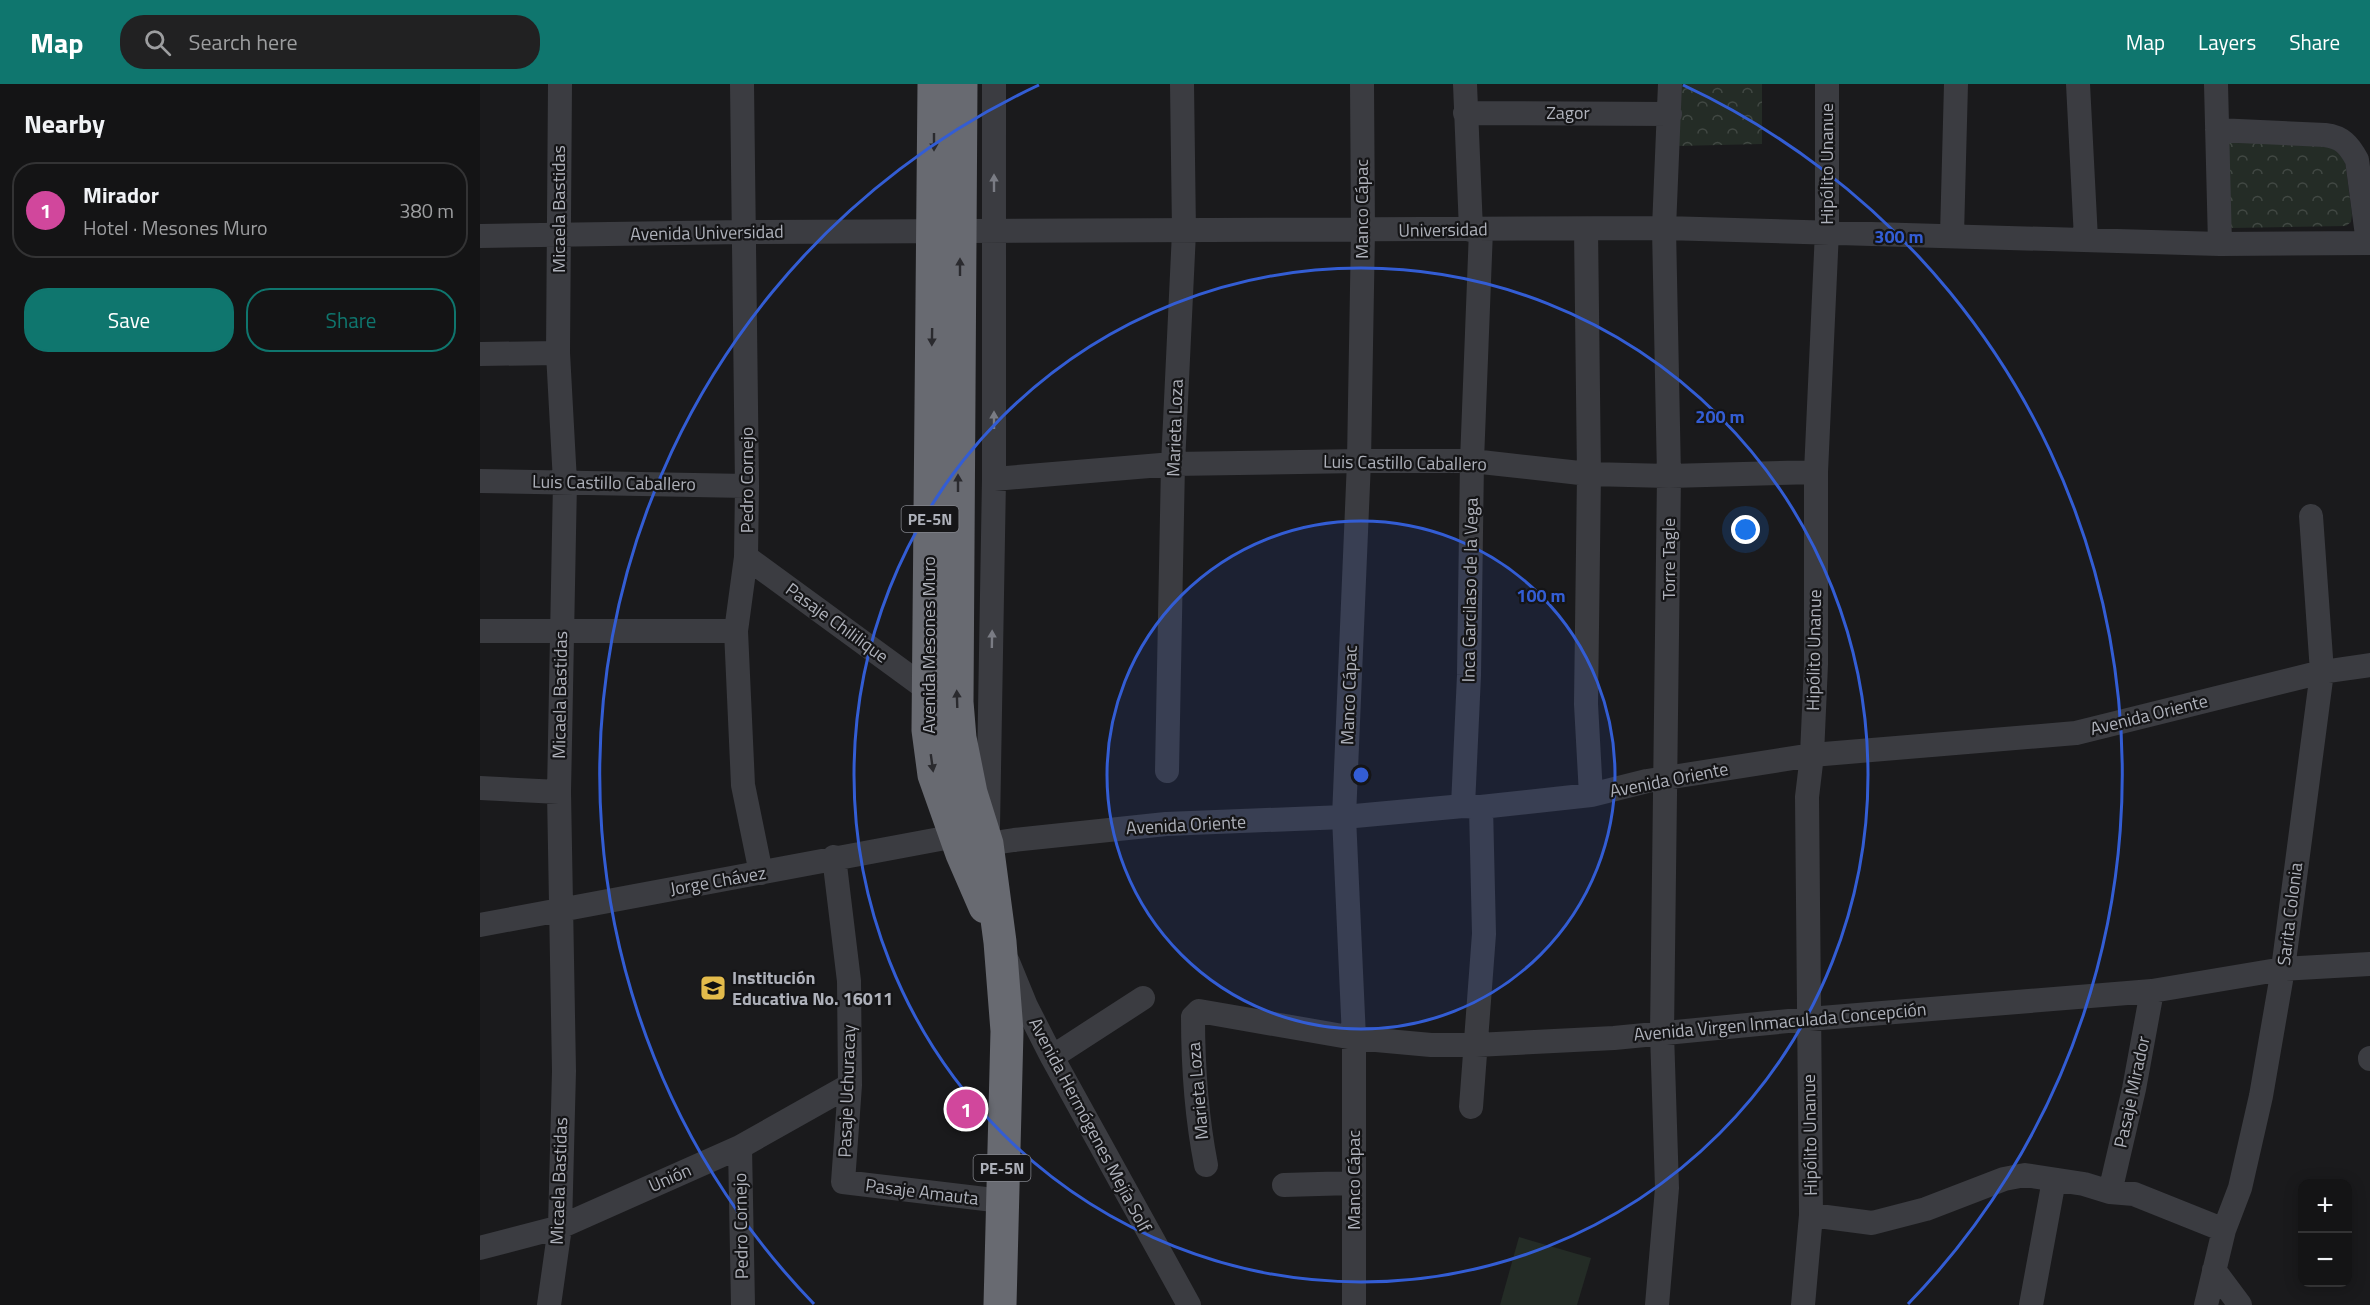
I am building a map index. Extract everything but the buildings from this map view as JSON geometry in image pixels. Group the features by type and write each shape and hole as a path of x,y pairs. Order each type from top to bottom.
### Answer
{"highway":[{"name":"Avenida Mesones Muro","path":"934,84 947,231 928,730 934,775 968,845"},
{"name":"PE-5N","path":"961,84 947,231 957,702 960,738 971,793 968,845 1000,942 1006,1031 1000,1305"}],"street":[{"name":"Micaela Bastidas","path":"549,1305 560,1227 564,1071 559,792 565,482 558,353 560,84"},
{"name":"Pedro Cornejo","path":"742,84 747,486 746,557 736,631 743,785 761,873"},
{"path":"968,845 994,479 994,84"},
{"name":"Marieta Loza","path":"1167,771 1173,464 1184,232 1182,84"},
{"name":"Manco Cápac","path":"1354,1305 1354,1038 1344,817 1359,461 1363,231 1362,84"},
{"name":"Inca Garcilaso de la Vega","path":"1465,84 1465,113 1476,230 1469,675 1472,806 1484,934 1471,1107"},
{"name":"Torre Tagle","path":"1658,1305 1667,1188 1662,1033 1669,476 1664,228 1670,84"},
{"name":"Hipólito Unanue","path":"1803,1305 1811,1215 1807,796 1812,755 1816,664 1816,472 1827,231 1827,84"},
{"path":"1952,235 1956,84"},
{"path":"2078,84 2086,239"},
{"path":"2216,84 2220,244"},
{"name":"Zagor","path":"1465,113 1670,114"},
{"path":"2217,130 2325,135 2342,140 2357,160 2369,243"},
{"name":"Universidad","path":"947,231 1184,232 1664,228 2220,244 2369,243"},
{"path":"1586,229 1589,474 1586,704 1591,795"},
{"name":"Avenida Universidad","path":"480,236 947,231"},
{"path":"480,354 558,353"},
{"name":"Luis Castillo Caballero","path":"994,479 1173,464 1359,461 1472,461 1589,474 1669,476 1816,472"},
{"name":"Luis Castillo Caballero","path":"480,481 747,486"},
{"name":"Sarita Colonia","path":"2206,1305 2224,1230 2240,1188 2261,1096 2283,969 2322,672 2311,516"},
{"name":"Pasaje Chililique","path":"746,557 928,690"},
{"path":"480,631 736,631"},
{"name":"Avenida Oriente","path":"968,845 1166,824 1344,817 1591,795 1647,781 1812,755 2076,733 2322,672 2370,665"},
{"path":"480,788 559,792"},
{"name":"Jorge Chávez","path":"480,925 761,873 834,857 968,845"},
{"name":"Pasaje Uchuracay","path":"834,857 849,981 850,1085 843,1182"},
{"name":"Avenida Hermógenes Mejía Solf","path":"1000,942 1026,1006 1052,1057 1189,1305"},
{"name":"Avenida Virgen Inmaculada Concepción","path":"1193,1017 1199,1011 1354,1038 1431,1045 1476,1045 1662,1033 1809,1018 2152,991 2283,969 2370,964"},
{"name":"Pasaje Mirador","path":"2110,1192 2134,1089 2152,991"},
{"path":"1052,1057 1143,998"},
{"name":"Marieta Loza","path":"1193,1017 1193,1077 1198,1124 1206,1165"},
{"name":"Unión","path":"480,1248 560,1227 740,1147 850,1085"},
{"name":"Pedro Cornejo","path":"740,1147 743,1305"},
{"path":"1811,1215 1872,1223 1926,1209 2004,1179 2025,1175 2084,1184 2110,1192 2134,1194 2224,1230"},
{"path":"2031,1305 2054,1180"},
{"name":"Pasaje Amauta","path":"843,1182 1002,1202"},
{"path":"1284,1185 1353,1183"},
{"path":"2214,1270 2240,1305"}],"green space":[{"path":"1677,84 1762,84 1762,144 1677,146"},
{"path":"2231,139 2334,144 2344,153 2351,222 2346,226 2232,228 2227,224 2222,151"},
{"path":"1519,1237 1591,1258 1577,1305 1500,1305"}],"place":[{"name":"Institución Educativa No. 16011","path":"713,988"},
{"name":"Mirador","path":"966,1109"}]}
